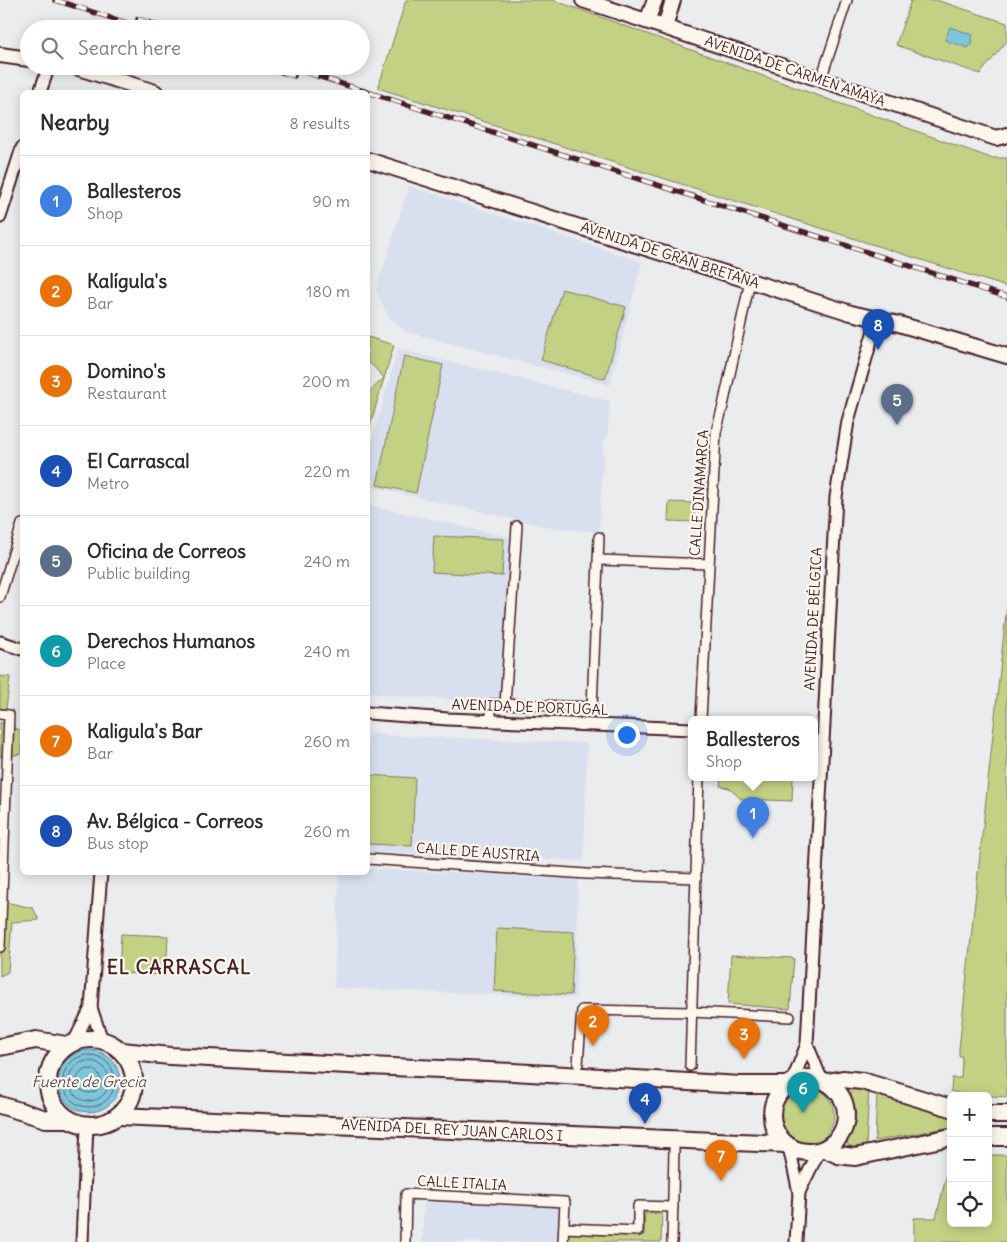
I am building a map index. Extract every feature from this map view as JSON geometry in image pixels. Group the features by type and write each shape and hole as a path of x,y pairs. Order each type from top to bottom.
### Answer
{"main road":[{"path":"0,1046 36,1040 70,1044 91,1038 102,1040 113,1044 122,1051 130,1063 134,1077 133,1091 128,1105 118,1116 103,1124 87,1126 67,1119 46,1119 0,1105"},
{"path":"67,1119 55,1107 51,1099 48,1091 48,1074 54,1058 70,1044"},
{"path":"122,1051 170,1056 741,1085 789,1083 807,1077 824,1081 862,1081 947,1107"},
{"path":"822,1150 835,1142 842,1133 846,1122 846,1110 840,1094 824,1081"},
{"path":"789,1083 777,1094 772,1104 773,1126 778,1136 787,1146 804,1152 822,1150 838,1155 855,1157 947,1138"},
{"path":"992,1114 1007,1114"},
{"name":"AVENIDA DEL REY JUAN CARLOS I","path":"118,1116 787,1146"},
{"path":"992,1137 1007,1137"}],"street":[{"name":"AVENIDA DE CARMEN AMAYA","path":"583,0 996,138 1007,135"},
{"path":"647,21 655,0"},
{"path":"665,27 674,0"},
{"path":"821,79 847,0"},
{"path":"1,56 20,58"},
{"path":"42,90 46,75"},
{"path":"101,75 149,90"},
{"path":"0,217 20,154"},
{"name":"AVENIDA DE GRAN BRETAÑA","path":"370,161 877,320 899,324 1007,356"},
{"name":"CALLE DINAMARCA","path":"599,560 709,564 717,422 723,406 750,281"},
{"name":"AVENIDA DE BÉLGICA","path":"818,734 838,476 851,406 877,320"},
{"name":"AVENIDA DE GRAN BRETAÑA","path":"973,347 1007,365"},
{"path":"505,704 517,526"},
{"path":"0,597 20,531"},
{"path":"491,720 491,704 592,707 599,537"},
{"path":"701,716 709,564"},
{"path":"0,642 20,648"},
{"name":"AVENIDA DE PORTUGAL","path":"370,713 688,729"},
{"path":"0,714 9,716 2,832 0,947"},
{"path":"690,1066 699,781"},
{"name":"AVENIDA DE BÉLGICA","path":"807,1044 816,781"},
{"name":"CALLE DE AUSTRIA","path":"370,859 587,874 696,878"},
{"path":"101,875 91,1008 102,1040"},
{"path":"70,1044 91,1008"},
{"path":"578,1064 582,1010 692,1012 790,1017"},
{"path":"807,1044 824,1081"},
{"path":"789,1083 807,1044"},
{"path":"82,1242 87,1126"},
{"path":"787,1146 799,1192 796,1242"},
{"path":"672,1242 674,1150"},
{"path":"799,1192 822,1150"},
{"name":"CALLE ITALIA","path":"405,1242 406,1194 565,1202 564,1228"},
{"path":"563,1242 564,1228 638,1231 638,1206 673,1207"}],"shaded area":[{"path":"409,186 642,262 610,385 407,332 388,317 376,290"},
{"path":"398,349 610,401 607,441 604,440 599,532 552,528 370,486 370,448"},
{"path":"370,505 510,537 501,702 370,693"},
{"path":"370,733 587,743 584,861 370,852"},
{"path":"370,869 578,878 576,998 334,988 339,875 370,875"},
{"path":"424,1202 561,1207 559,1242 422,1242"}],"green space":[{"path":"406,0 553,0 991,158 1007,158 1007,287 378,88"},
{"path":"911,0 936,0 1007,23 1007,41 980,74 896,45"},
{"path":"562,289 626,307 605,379 541,360"},
{"path":"370,338 394,345 370,425 370,391 384,378 370,363"},
{"path":"404,356 443,365 416,493 377,485"},
{"path":"669,502 694,503 694,522 668,521"},
{"path":"434,536 504,539 502,576 432,572"},
{"path":"1007,605 1007,1097 992,1096 992,1092 951,1091 952,1078 961,1078 962,1056 959,1056"},
{"path":"0,676 10,677 6,709 0,708"},
{"path":"0,722 20,730 20,754 0,757"},
{"path":"370,775 415,778 412,846 370,844"},
{"path":"721,781 793,781 792,801 741,799 729,788 720,786"},
{"path":"0,901 33,908 39,920 12,922 8,972 0,976"},
{"path":"497,928 574,932 571,995 494,991"},
{"path":"121,934 168,936 166,975 119,973"},
{"path":"731,955 794,958 790,1009 728,1004"},
{"path":"804,1085 821,1090 829,1098 834,1115 829,1132 821,1140 804,1145 787,1140 779,1132 774,1115 779,1098 787,1090"},
{"path":"855,1087 869,1088 866,1148 854,1148 847,1144 853,1125 854,1113 853,1100 850,1093"},
{"path":"877,1093 947,1115 947,1128 875,1141"},
{"path":"992,1155 1007,1155 1007,1242 914,1242 914,1218 936,1218 947,1173 947,1227 992,1227"},
{"path":"645,1213 662,1214 661,1242 568,1242 569,1232 644,1235"}],"water":[{"path":"950,27 973,35 971,39 973,44 968,48 945,40"},
{"name":"Fuente de Grecia","path":"89,1050 101,1052 111,1059 118,1069 120,1081 118,1093 111,1103 101,1110 89,1112 77,1110 67,1103 60,1093 58,1081 60,1069 67,1059 77,1052"}],"railway":[{"path":"55,0 118,20"},
{"path":"314,75 361,90"},
{"path":"370,93 1007,297"}],"place":[{"name":"Av. Bélgica - Correos","path":"878,350"},
{"name":"Oficina de Correos","path":"897,425"},
{"name":"Ballesteros","path":"753,838"},
{"name":"Kalígula's","path":"593,1046"},
{"name":"Domino's","path":"744,1059"},
{"name":"Derechos Humanos","path":"803,1113"},
{"name":"El Carrascal","path":"645,1124"},
{"name":"Kaligula's Bar","path":"721,1181"}],"district":[{"name":"EL CARRASCAL","path":"179,967"}]}
